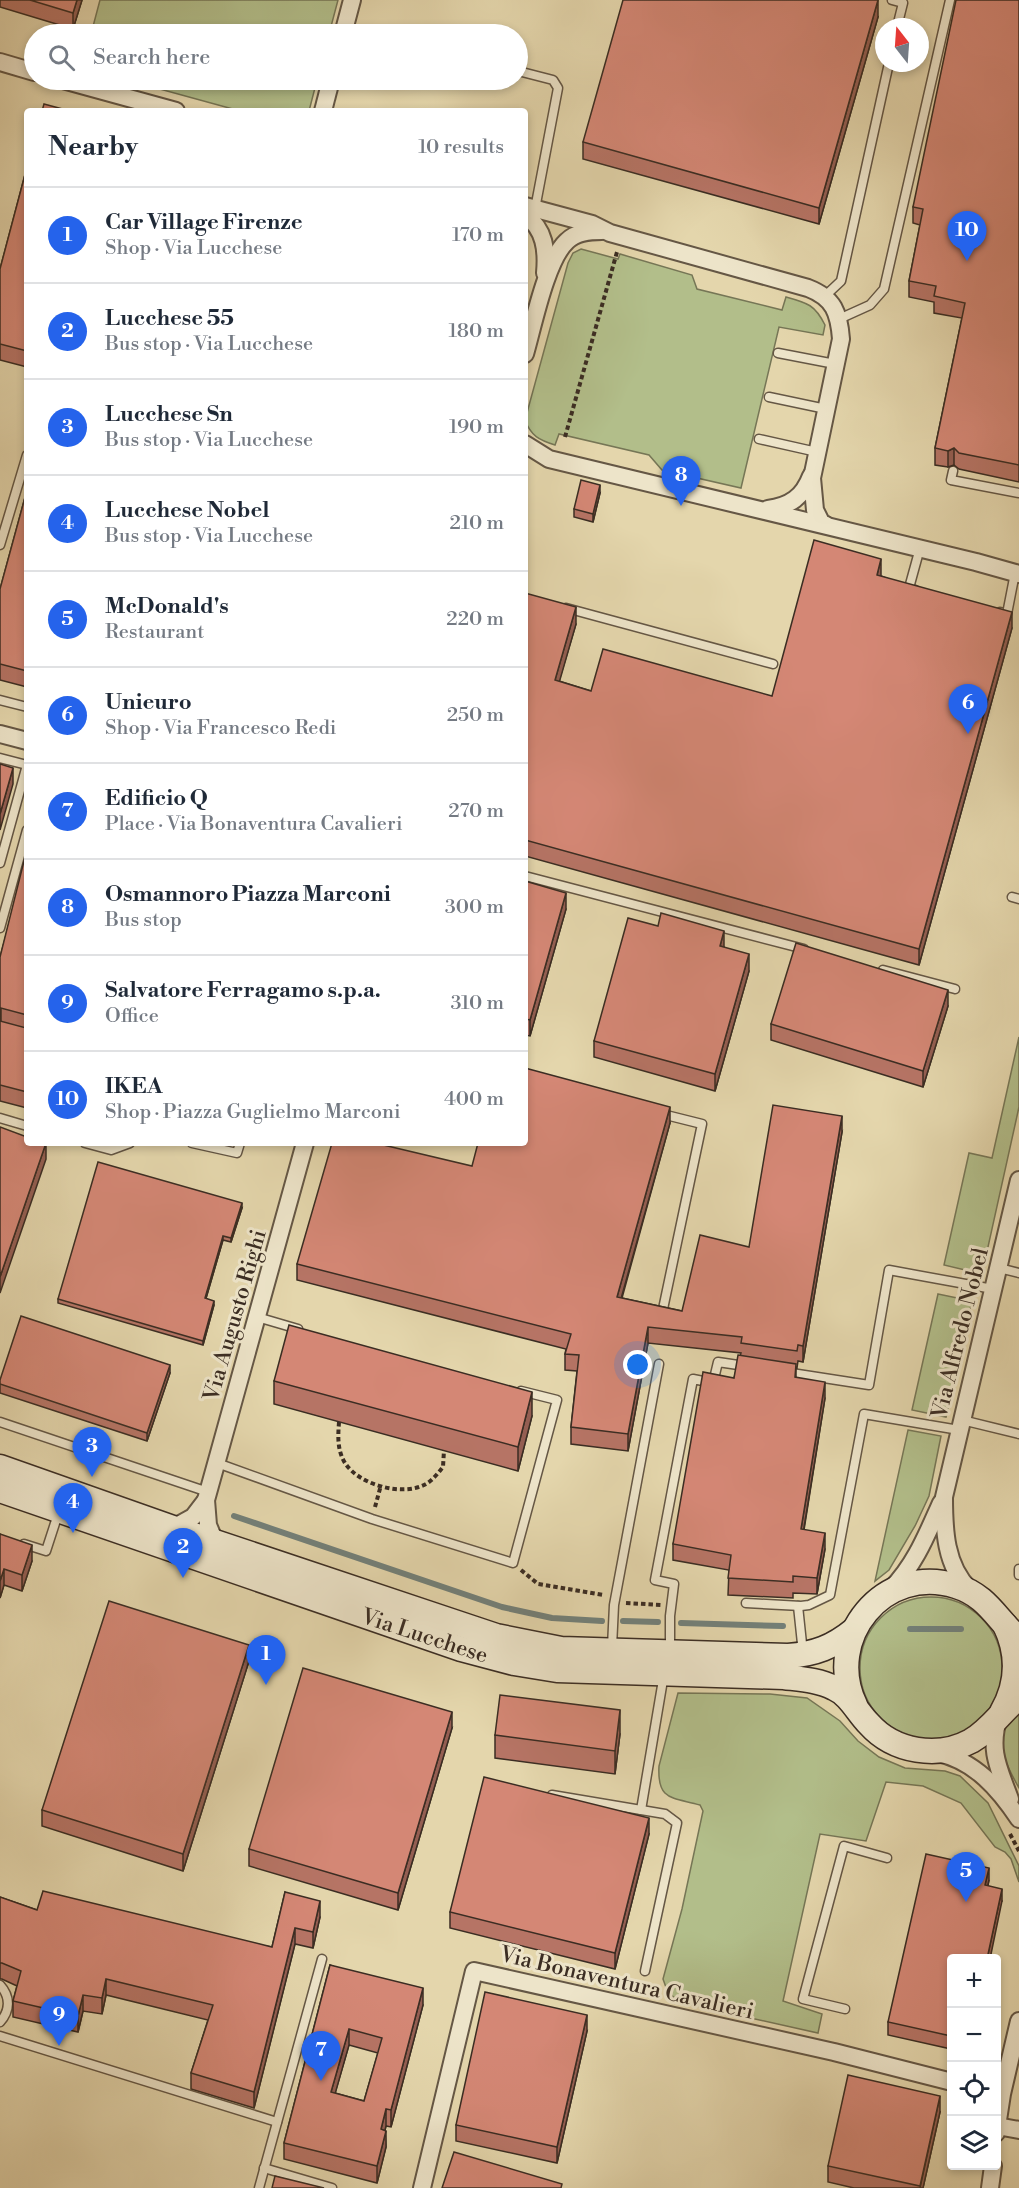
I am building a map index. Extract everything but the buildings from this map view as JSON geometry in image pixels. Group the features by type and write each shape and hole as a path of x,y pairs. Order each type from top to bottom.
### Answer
{"main road":[{"name":"Via Lucchese","path":"0,1467 173,1528 496,1636 561,1648 612,1645 807,1680 834,1688 850,1701 871,1726 891,1742 915,1750 931,1751 953,1748 970,1741 986,1730 1019,1697"},
{"name":"Via Lucchese","path":"0,1490 461,1649 514,1663 557,1670 668,1656 803,1655 824,1650 854,1630"},
{"name":"Via Lucchese","path":"859,1712 850,1694 846,1673 847,1652 854,1630 867,1611 887,1594 913,1584 936,1582 958,1586 975,1594 990,1606 1019,1638"},
{"name":"Via Lucchese","path":"999,1716 1011,1694 1015,1669 1012,1644 1002,1621"}],"street":[{"path":"346,24 352,0"},
{"path":"0,62 24,69"},
{"path":"99,90 165,108"},
{"path":"324,108 328,90"},
{"path":"528,210 592,224 606,231 808,288 825,296 834,307 839,319 840,339 813,471 812,488 815,510 821,522 826,525"},
{"path":"528,210 542,236 546,254 544,285"},
{"path":"528,343 544,285 555,259 566,242 584,232 606,231"},
{"path":"528,446 549,459"},
{"path":"528,457 549,459 1018,572"},
{"path":"758,509 777,507 794,501 803,492 813,471"},
{"path":"0,734 24,740"},
{"name":"Via Augusto Righi","path":"173,1528 194,1517 207,1496 304,1146"},
{"name":"Via Alfredo Nobel","path":"887,1594 902,1579 915,1560 944,1497 1019,1180"},
{"name":"Via Augusto Righi","path":"207,1496 208,1525 215,1542"},
{"name":"Via Alfredo Nobel","path":"944,1497 944,1526 952,1562 961,1580 975,1594"},
{"path":"999,1716 993,1741 995,1756 1018,1818"},
{"path":"931,1751 952,1756 975,1769 998,1790 1018,1818"},
{"name":"Via Bonaventura Cavalieri","path":"422,2188 474,1971 834,2052 947,2081"},
{"path":"1001,2086 1019,2021"},
{"path":"1001,2130 1019,2130"},
{"path":"990,2188 992,2170"}],"lane":[{"path":"892,0 903,3 899,18"},
{"path":"839,319 870,305 884,289 950,0"},
{"path":"825,296 841,281 887,72"},
{"path":"528,74 553,80 558,88 528,210"},
{"path":"778,353 835,364"},
{"path":"769,397 826,409"},
{"path":"759,439 817,452"},
{"path":"0,545 24,465"},
{"path":"953,471 951,480 1019,493"},
{"path":"920,548 909,588 920,591"},
{"path":"985,608 1007,614 1018,572"},
{"path":"559,606 773,664"},
{"path":"0,700 24,706"},
{"path":"0,758 24,764"},
{"path":"0,863 24,776"},
{"path":"0,928 24,841"},
{"path":"528,877 808,950"},
{"path":"876,968 955,989"},
{"path":"658,1113 702,1124 663,1309"},
{"path":"0,1118 24,1125"},
{"path":"97,1146 111,1150 122,1146"},
{"path":"206,1146 237,1153 239,1146"},
{"path":"999,1268 1019,1274"},
{"path":"774,1370 869,1385 889,1270 993,1289"},
{"path":"257,1317 307,1332"},
{"path":"641,1810 668,1656 674,1584 655,1580 693,1379 713,1383 718,1362 752,1367"},
{"path":"612,1645 615,1596 659,1364"},
{"path":"217,1462 372,1519 513,1563 557,1400 511,1388"},
{"path":"746,1604 809,1605 830,1595 864,1414 1019,1434"},
{"path":"0,1422 207,1496"},
{"path":"19,1542 46,1551 59,1511"},
{"path":"1019,1569 1019,1575"},
{"path":"798,1606 803,1655"},
{"path":"546,1794 665,1814 676,1823 645,1971"},
{"path":"845,2009 803,1999 844,1846 887,1858"},
{"path":"259,2188 322,1959"},
{"path":"0,1985 7,1997 8,2005 0,2022"},
{"path":"0,2036 277,2122"},
{"path":"264,2168 332,2188"}],"path":[{"path":"565,437 616,252"},
{"path":"339,1422 338,1438 345,1463 355,1473 381,1485 399,1489 414,1488 426,1483 443,1467 444,1450"},
{"path":"372,1519 381,1485"},
{"path":"513,1563 538,1584 615,1596 623,1602 672,1605"}],"green space":[{"path":"100,0 338,0 332,24 94,24"},
{"path":"163,90 314,90 310,108 229,108"},
{"path":"581,249 618,259 620,254 692,275 697,289 782,310 786,297 805,303 818,313 825,325 823,335 779,327 741,488 662,470 649,455 559,434 555,445 540,439 530,430 528,409 568,263 573,253"},
{"path":"1019,1037 1019,1107 982,1274 944,1265 969,1153 992,1158"},
{"path":"938,1294 972,1301 946,1417 912,1410"},
{"path":"908,1430 941,1436 929,1496 915,1526 889,1570 875,1581"},
{"path":"931,1597 958,1602 981,1618 997,1641 1002,1668 997,1695 981,1718 958,1734 931,1739 904,1734 881,1718 865,1695 860,1668 865,1641 881,1618 904,1602"},
{"path":"678,1693 770,1694 807,1698 840,1721 858,1741 879,1757 905,1768 945,1771 960,1776 988,1803 1019,1866 1019,1882 1011,1859 1005,1852 995,1847 961,1803 923,1786 886,1782 866,1841 820,1834 783,2001 822,2014 818,2033 678,2002 667,1990 663,1979 682,1909 703,1811 700,1805 668,1796 661,1786 659,1777 659,1766"},
{"path":"1019,1705 1019,1788 1002,1749 1002,1733"}],"waterway":[{"path":"234,1516 502,1607 552,1618 602,1621"},
{"path":"623,1621 658,1622"},
{"path":"681,1623 783,1626"},
{"path":"910,1629 961,1629"}],"place":[{"name":"IKEA","path":"967,261"},
{"name":"Osmannoro Piazza Marconi","path":"681,506"},
{"name":"Unieuro","path":"968,734"},
{"name":"Lucchese Sn","path":"92,1477"},
{"name":"Lucchese Nobel","path":"73,1533"},
{"name":"Lucchese 55","path":"183,1578"},
{"name":"Car Village Firenze","path":"266,1685"},
{"name":"McDonald's","path":"966,1902"},
{"name":"Salvatore Ferragamo s.p.a.","path":"59,2046"},
{"name":"Edificio Q","path":"321,2081"}]}
